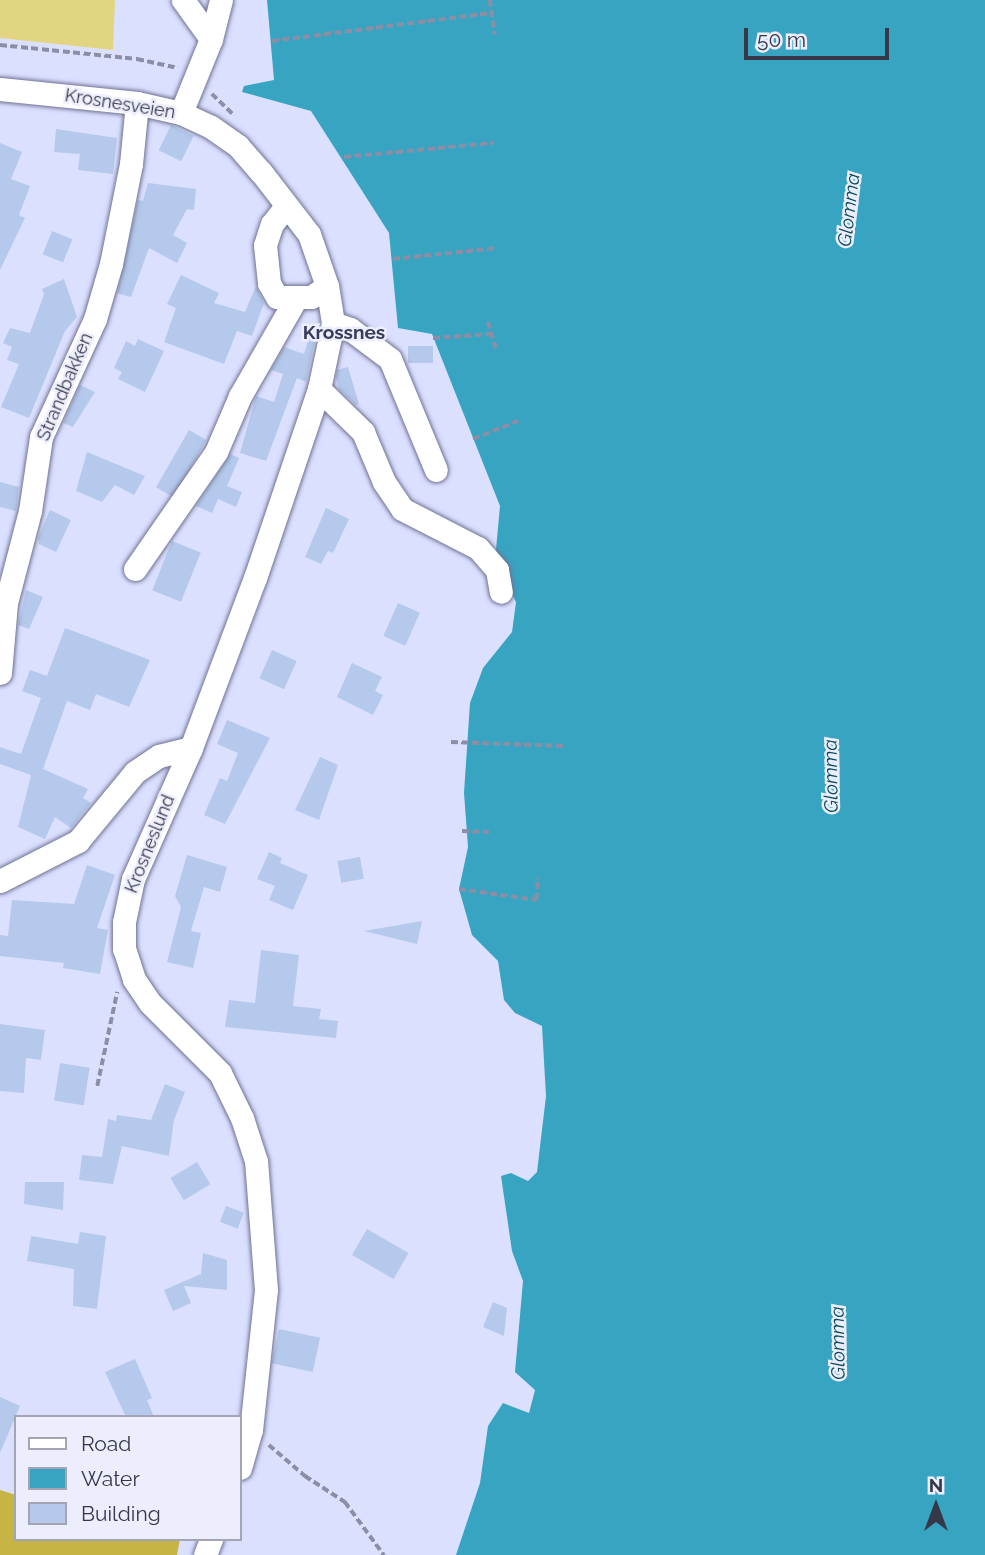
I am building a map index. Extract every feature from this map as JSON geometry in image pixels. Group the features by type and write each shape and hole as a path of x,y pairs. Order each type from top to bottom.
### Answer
{"street":[{"path":"183,0 211,39"},
{"path":"181,113 211,39 221,0"},
{"name":"Krosnesveien","path":"0,89 137,103 181,113 238,146 309,234 327,286"},
{"name":"Strandbakken","path":"0,673 8,592 30,511 36,461 46,426 95,319 111,264 131,164 137,103"},
{"path":"286,206 272,224 265,266 277,297 295,300 311,298 327,286"},
{"name":"Krosneslund","path":"242,1461 251,1430 266,1290 254,1152 220,1073 150,1003 134,979 124,949 127,902 191,748 255,578 319,389 333,323 327,286"},
{"path":"135,569 216,452 240,396 295,300"},
{"path":"333,323 349,329 390,359 436,470"},
{"path":"319,389 363,432 384,482 402,509 478,548 497,570 501,592"},
{"path":"0,881 78,841 141,767 180,747 191,748"}],"path":[{"path":"490,0 495,35"},
{"path":"272,41 492,13"},
{"path":"344,157 494,143"},
{"path":"393,259 497,248"},
{"path":"488,322 497,352"},
{"path":"433,338 492,334"},
{"path":"474,439 520,420"},
{"path":"451,742 564,746"},
{"path":"462,831 489,832"},
{"path":"460,889 536,900 538,878"},
{"path":"97,1086 118,984 134,979"},
{"path":"251,1430 297,1471 345,1502 384,1555"}],"shaded area":[{"path":"0,0 115,0 113,50 0,38"},
{"path":"0,1490 14,1494 14,1541 180,1541 177,1555 0,1555"}],"water":[{"name":"Glomma","path":"267,0 985,0 985,1555 456,1555 480,1483 488,1426 503,1403 529,1413 535,1390 515,1372 523,1281 512,1251 501,1176 511,1173 528,1181 537,1172 546,1096 542,1026 515,1013 504,1000 498,961 472,935 459,889 468,847 464,793 470,703 483,668 512,632 516,602 495,560 500,506 432,334 398,328 389,233 311,111 242,92 244,86 274,80"}],"building":[{"path":"171,125 193,136 181,161 159,150"},
{"path":"56,129 117,138 113,174 78,170 80,154 54,152"},
{"path":"0,143 22,152 11,179 30,186 19,215 25,218 0,270"},
{"path":"148,183 196,189 194,210 187,209 173,235 187,243 177,263 149,248 131,297 117,293 138,200 143,201"},
{"path":"52,231 72,239 63,262 43,254"},
{"path":"181,275 219,293 214,303 245,312 256,286 264,303 252,336 237,331 224,364 164,342 176,308 167,304"},
{"path":"64,279 77,317 65,331 29,418 1,407 19,364 7,360 12,347 3,343 10,328 30,333 44,294 42,289"},
{"path":"312,328 317,330 306,382 297,378 266,461 240,453 256,396 274,402 283,374 271,370 284,347 304,354"},
{"path":"138,339 164,351 145,392 118,379 122,372 114,368 126,341 135,346"},
{"path":"408,346 433,346 433,363 408,363"},
{"path":"348,367 359,404 356,405 339,389 336,378 337,370"},
{"path":"80,385 95,392 73,427 63,423"},
{"path":"189,430 206,440 173,497 156,487"},
{"path":"87,452 145,476 134,495 115,485 102,502 76,491"},
{"path":"230,454 239,458 227,486 242,492 236,507 218,499 212,513 196,506"},
{"path":"0,482 19,487 16,511 0,507"},
{"path":"326,508 349,519 333,553 328,551 321,564 305,557"},
{"path":"50,510 71,520 56,552 39,544 38,538"},
{"path":"172,541 201,553 181,602 152,590"},
{"path":"26,590 43,597 29,629 18,625"},
{"path":"398,603 420,613 405,646 383,636"},
{"path":"65,628 150,660 129,707 96,694 90,710 67,701 43,769 88,789 83,798 91,803 71,828 55,817 45,839 18,827 31,775 0,764 0,747 21,754 41,698 22,691 30,670 47,676"},
{"path":"272,650 297,661 284,689 259,678"},
{"path":"352,663 382,677 375,691 383,695 373,715 337,697"},
{"path":"227,720 270,738 225,824 204,815 220,778 227,781 238,753 217,744"},
{"path":"320,757 338,765 319,820 295,810"},
{"path":"269,852 282,858 280,863 308,875 293,910 269,900 275,886 257,879"},
{"path":"187,855 227,867 220,892 204,887 191,931 201,933 193,968 167,962 181,907 175,896"},
{"path":"360,857 364,879 341,883 337,861"},
{"path":"87,865 115,875 97,928 108,930 100,974 63,968 64,963 0,956 0,935 8,936 12,900 74,904"},
{"path":"422,921 417,944 364,931"},
{"path":"261,950 299,955 293,1006 321,1009 319,1019 338,1021 336,1038 225,1027 229,1000 255,1003"},
{"path":"0,1024 45,1030 41,1060 26,1058 24,1093 0,1091"},
{"path":"60,1063 90,1068 84,1105 54,1101"},
{"path":"165,1084 185,1092 174,1120 169,1156 122,1146 113,1184 79,1180 82,1155 102,1157 108,1119 116,1121 117,1115 151,1120"},
{"path":"197,1162 210,1184 184,1200 170,1178"},
{"path":"25,1182 64,1182 63,1210 24,1204"},
{"path":"226,1206 244,1213 238,1229 220,1222"},
{"path":"367,1229 409,1253 394,1279 352,1255"},
{"path":"80,1232 106,1236 97,1309 73,1306 74,1269 27,1261 31,1236 78,1244"},
{"path":"203,1253 227,1260 227,1290 184,1286 191,1303 173,1311 164,1290 201,1274"},
{"path":"493,1302 507,1308 504,1336 483,1327"},
{"path":"279,1329 320,1338 313,1372 272,1363"},
{"path":"135,1359 152,1398 147,1400 153,1415 125,1415 105,1372"},
{"path":"0,1397 20,1406 0,1453"}],"district":[{"name":"Krossnes","path":"344,333"}]}
